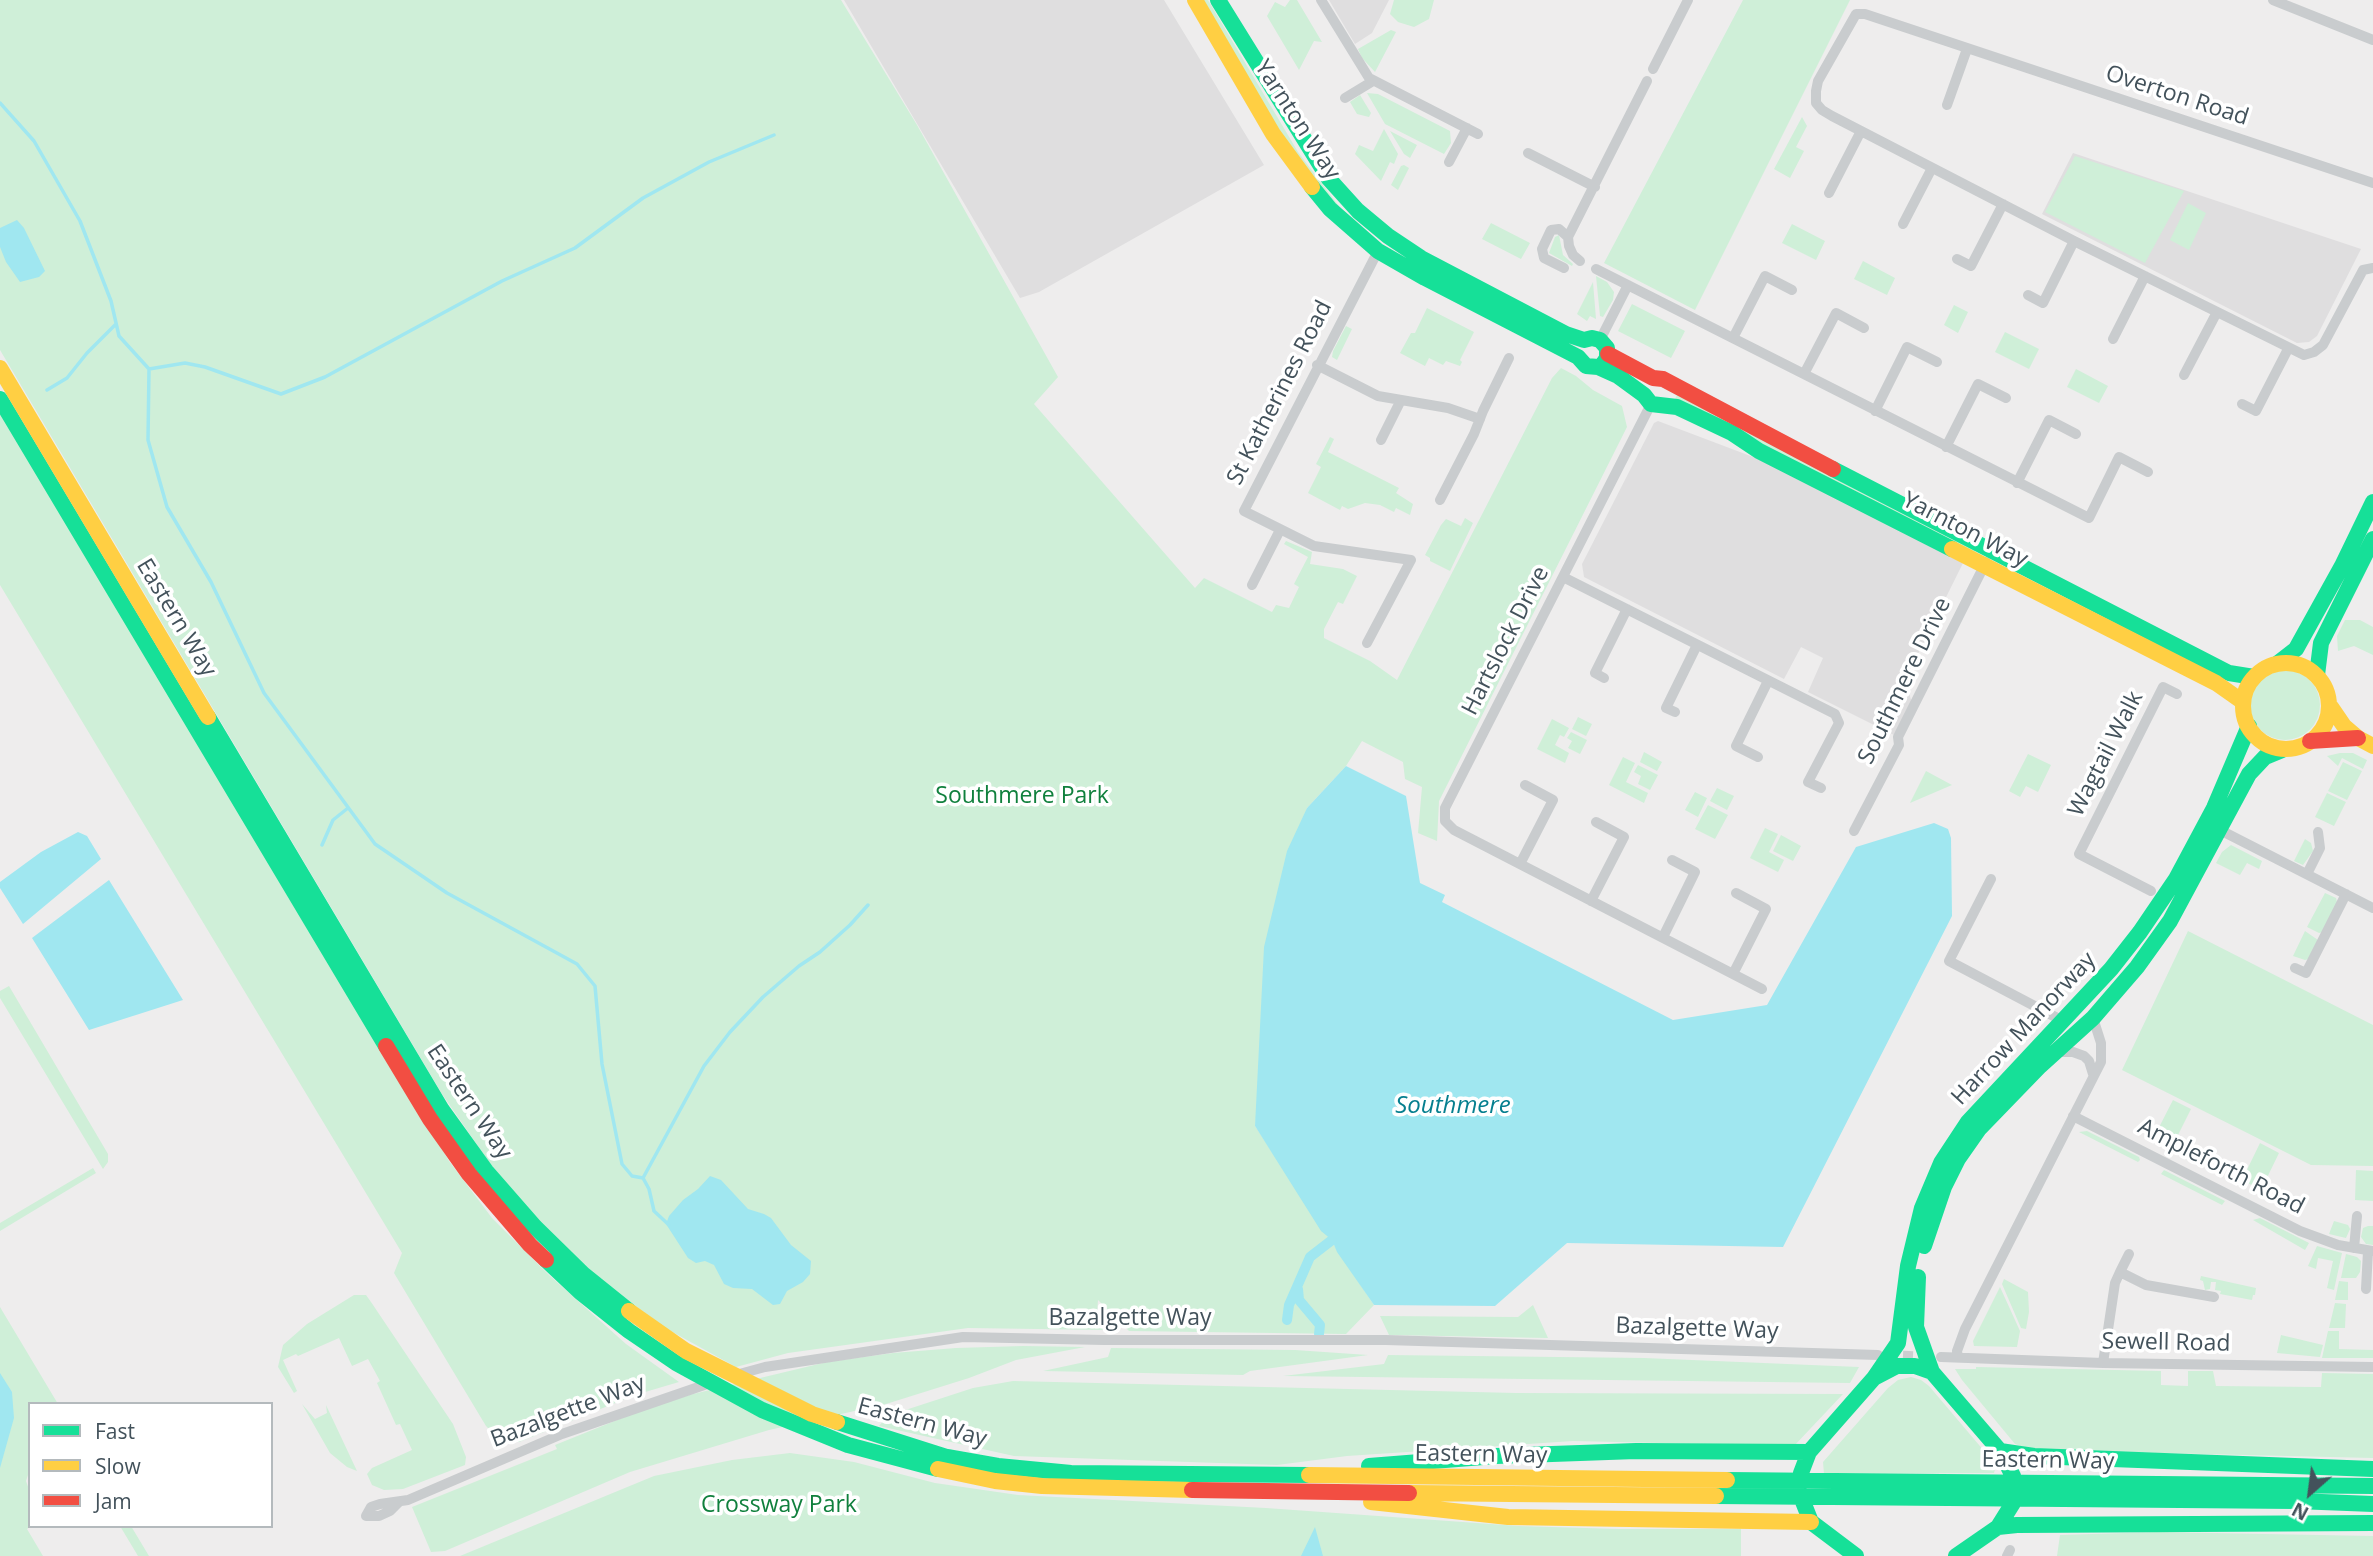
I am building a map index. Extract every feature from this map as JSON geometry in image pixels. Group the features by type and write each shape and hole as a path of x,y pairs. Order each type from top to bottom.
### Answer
{"main road":[{"name":"Yarnton Way","path":"1195,0 1273,134 1293,163 1330,209 1378,251 1578,357 1586,366 1597,350"},
{"name":"Yarnton Way","path":"1218,0 1329,179 1358,211 1421,258 1597,350 1653,378 1663,379 2229,673 2254,677"},
{"path":"1378,251 1388,236"},
{"name":"Yarnton Way","path":"1597,350 1618,376 1653,401 1677,407 1732,433 1759,451 2216,683 2243,702"},
{"name":"Eastern Way","path":"0,368 442,1110 486,1171 535,1227 583,1274 630,1312 686,1351 722,1371 812,1414 867,1434 947,1457 998,1466 1071,1473 1290,1483 2373,1504"},
{"path":"1653,378 1647,383 1653,401 1672,395 1671,385"},
{"name":"Eastern Way","path":"0,399 430,1119 469,1174 530,1245 580,1292 629,1331 676,1363 762,1410 838,1441 907,1462 995,1481 1042,1486 1290,1483 2373,1486"},
{"path":"2366,742 2311,741 2282,750 2261,741 2249,726 2243,702 2254,677 2296,649 2373,502"},
{"path":"2317,675 2321,643 2373,539"},
{"path":"2278,663 2300,665 2317,675 2328,695 2330,707 2325,723 2311,741"},
{"path":"2330,707 2344,726 2366,742"},
{"name":"Harrow Manorway","path":"1932,1373 1916,1327 1916,1286 1924,1244 1944,1187 1958,1159 1979,1129 2063,1021 2128,948 2176,879 2226,784 2249,726"},
{"name":"Harrow Manorway","path":"1809,1451 1874,1378 1898,1343 1908,1266 1922,1208 1941,1163 1968,1122 2036,1059 2056,1052 2093,1018 2137,967 2162,934 2249,774 2264,757 2282,750"},
{"path":"1874,1378 1897,1366 1915,1366 1932,1373 2000,1451 2013,1476 2013,1503 1998,1527 1956,1556"},
{"path":"1290,1483 1377,1465 1496,1456 1636,1451 1809,1451 1798,1489 1801,1503 1811,1522 1856,1556"},
{"path":"2000,1451 2034,1456 2373,1469"},
{"path":"1290,1483 1508,1517 1811,1522"},
{"path":"1998,1527 2373,1523"}],"street":[{"path":"1321,0 1362,69 1373,81 1478,134"},
{"path":"1653,69 1688,0"},
{"path":"2273,0 2373,40"},
{"name":"Overton Road","path":"1861,131 1822,110 1816,103 1816,91 1818,81 1856,15 1865,14 2373,183"},
{"path":"1947,105 1967,49"},
{"path":"1345,98 1373,81"},
{"path":"1580,261 1573,256 1568,237 1647,81"},
{"path":"1449,162 1467,128"},
{"path":"1829,193 1861,131 2304,355 2323,345 2363,270 2373,268"},
{"path":"1528,153 1595,187"},
{"path":"1903,225 1932,168"},
{"path":"1956,259 1971,266 2003,204"},
{"path":"1564,268 1544,258 1542,249 1551,230 1559,229 1568,237"},
{"path":"2028,295 2043,303 2074,241"},
{"name":"St Katherines Road","path":"1367,643 1411,560 1314,546 1244,511 1378,251"},
{"path":"1596,269 2089,519 2119,457 2148,472"},
{"path":"1733,338 1765,276 1792,290"},
{"path":"2113,339 2145,276"},
{"path":"1597,350 1628,285"},
{"path":"2184,374 2217,312"},
{"path":"1804,374 1836,313 1864,327"},
{"path":"1875,411 1907,347 1937,362"},
{"path":"2242,404 2256,411 2288,349"},
{"path":"1440,500 1509,358"},
{"path":"1317,365 1378,396 1448,408 1480,419"},
{"path":"1946,447 1978,384 2006,398"},
{"path":"1381,440 1401,400"},
{"name":"Hartslock Drive","path":"1653,401 1445,808 1445,821 1454,830 1762,989"},
{"path":"2017,483 2049,420 2076,434"},
{"path":"1252,585 1280,530"},
{"name":"Southmere Drive","path":"1854,831 1899,746 1898,737 1992,550"},
{"path":"1563,577 1835,714 1839,723 1808,782 1821,788"},
{"path":"1604,678 1595,673 1627,609"},
{"path":"1675,712 1667,708 1697,645"},
{"path":"1758,757 1737,746 1768,681"},
{"name":"Wagtail Walk","path":"2151,891 2079,854 2163,687 2177,694"},
{"path":"1520,864 1553,800 1525,785"},
{"path":"1591,901 1624,837 1596,822"},
{"path":"2220,830 2373,908"},
{"path":"2307,874 2320,848 2318,831"},
{"path":"1663,937 1695,873 1672,860"},
{"path":"1991,879 1950,961 2063,1021"},
{"path":"1733,974 1766,909 1736,893"},
{"path":"2295,968 2306,973 2346,894"},
{"name":"Harrow Manorway","path":"1958,1357 1956,1351 1965,1329 2102,1058 2093,1018"},
{"name":"Harrow Manorway","path":"2056,1052 2073,1052 2084,1056 2089,1061 2093,1074"},
{"name":"Ampleforth Road","path":"2073,1116 2300,1231 2325,1241 2371,1251 2366,1289"},
{"path":"2354,1248 2357,1216"},
{"path":"2103,1363 2115,1283 2129,1254"},
{"path":"2120,1272 2146,1285 2214,1297"},
{"name":"Bazalgette Way","path":"403,1501 562,1434 690,1389 765,1367 963,1337 1386,1340 1878,1355"},
{"path":"1941,1357 1958,1357"},
{"name":"Sewell Road","path":"1958,1357 2103,1363 2373,1367"}],"shaded area":[{"path":"844,0 1164,0 1264,165 1039,292 1020,298"},
{"path":"1329,0 1389,0 1372,33 1355,44"},
{"path":"2073,153 2361,249 2317,336 2309,342 2297,343 2042,214"},
{"path":"1658,421 1761,460 1963,563 1905,680 1912,703 1894,735 1808,692 1823,658 1801,647 1784,679 1584,577 1582,564 1654,423"}],"green space":[{"name":"Southmere Park","path":"0,0 841,0 917,125 1058,377 1034,404 1195,588 1204,578 1272,612 1276,605 1289,608 1299,587 1294,584 1308,557 1284,544 1286,541 1312,552 1310,564 1343,569 1357,576 1343,604 1338,602 1324,629 1324,638 1370,661 1397,680 1552,378 1561,368 1622,406 1627,427 1439,801 1437,841 1418,833 1422,787 1405,779 1403,762 1362,741 1346,766 1307,808 1255,1126 1374,1305 1346,1334 1129,1331 1098,1300 1097,1314 1107,1330 968,1328 788,1353 736,1367 667,1329 556,1248 489,1162 442,1094 0,350"},
{"path":"1199,0 1208,0 1298,152 1348,218 1310,181"},
{"path":"1290,0 1297,0 1322,42 1314,41 1299,70 1267,16 1275,2 1285,7"},
{"path":"1394,0 1434,0 1429,19 1414,27 1398,22 1390,14"},
{"path":"1743,0 1850,0 1695,310 1604,263"},
{"path":"1391,30 1396,32 1375,72 1362,58 1358,49"},
{"path":"1367,93 1378,94 1450,131 1451,143 1444,154 1385,124"},
{"path":"1360,95 1371,113 1369,117 1357,114 1350,102"},
{"path":"1802,117 1807,126 1796,147 1804,151 1790,178 1774,169"},
{"path":"1384,129 1398,154 1394,164 1390,162 1381,181 1355,154 1359,145 1373,151"},
{"path":"1390,131 1417,145 1410,158 1404,154"},
{"path":"2075,156 2184,191 2145,263 2045,212"},
{"path":"1404,165 1409,168 1398,190 1391,185"},
{"path":"2188,203 2206,213 2189,250 2170,240"},
{"path":"1491,223 1530,243 1521,259 1482,239"},
{"path":"1792,224 1825,241 1816,260 1782,243"},
{"path":"1559,235 1563,255 1572,266 1549,253 1555,237"},
{"path":"1863,261 1895,278 1887,295 1854,279"},
{"path":"1596,276 1607,282 1614,292 1613,300 1603,317 1600,316"},
{"path":"1593,282 1596,319 1590,316 1587,321 1577,314"},
{"path":"1632,304 1685,331 1671,358 1618,331"},
{"path":"1954,305 1968,312 1958,333 1944,325"},
{"path":"1427,308 1474,332 1460,360 1460,366 1446,361 1443,365 1429,358 1425,366 1400,353 1411,333 1415,333"},
{"path":"1346,326 1352,329 1337,360 1332,357 1333,351"},
{"path":"2005,332 2039,349 2029,369 1995,352"},
{"path":"2076,369 2108,386 2099,403 2067,387"},
{"path":"1677,395 1976,550 1974,554 1673,403"},
{"path":"0,413 449,1161 492,1218 549,1275 626,1344 679,1382 635,1395 519,1442 501,1441 486,1426 394,1273 402,1253 0,585"},
{"path":"1330,437 1334,439 1328,452 1399,488 1396,493 1413,504 1410,515 1396,508 1394,512 1380,505 1365,503 1348,509 1342,506 1340,510 1308,493 1321,467 1316,464"},
{"path":"1465,518 1473,523 1450,571 1430,561 1425,555 1441,525 1446,519 1461,526"},
{"path":"2345,620 2360,620 2373,627 2373,655 2354,646 2338,651 2337,636"},
{"path":"2285,670 2310,680 2320,705 2310,730 2285,740 2260,730 2250,705 2260,680"},
{"path":"1578,717 1592,724 1586,736 1572,729"},
{"path":"1552,719 1569,728 1564,737 1560,735 1555,745 1569,753 1565,763 1537,749"},
{"path":"1571,732 1587,740 1580,754 1568,748 1572,741 1567,738"},
{"path":"1644,752 1662,762 1657,771 1640,762"},
{"path":"2353,753 2367,760 2363,769 2342,758 2338,766 2327,756"},
{"path":"2028,754 2051,765 2038,792 2026,786 2020,797 2009,791"},
{"path":"1623,757 1635,763 1626,782 1648,793 1644,803 1609,785"},
{"path":"2343,762 2362,771 2347,800 2328,791"},
{"path":"1638,765 1658,775 1650,790 1638,784 1641,776 1634,772"},
{"path":"1926,771 1952,785 1910,803"},
{"path":"1717,788 1734,796 1727,810 1710,801"},
{"path":"1695,792 1707,798 1698,817 1685,810"},
{"path":"2327,793 2346,802 2334,826 2315,817"},
{"path":"1708,805 1728,815 1715,839 1695,829"},
{"path":"1765,828 1778,834 1769,852 1784,860 1778,872 1750,858"},
{"path":"1781,835 1801,846 1793,861 1773,851"},
{"path":"2305,839 2311,843 2313,851 2303,865 2294,861"},
{"path":"2231,845 2262,861 2259,869 2247,863 2240,875 2216,863 2222,852"},
{"path":"2325,893 2336,898 2337,902 2324,932 2319,933 2307,927"},
{"path":"2188,931 2373,1025 2373,1166 2311,1165 2122,1070"},
{"path":"2305,931 2318,940 2309,959 2305,960 2293,956"},
{"path":"9,986 108,1154 108,1162 103,1169 0,998 0,991"},
{"path":"2173,1100 2191,1109 2171,1149 2153,1139"},
{"path":"2087,1131 2139,1157 2140,1160 2138,1162 2079,1132"},
{"path":"2260,1143 2279,1153 2261,1190 2242,1180"},
{"path":"93,1168 96,1173 0,1231 0,1223"},
{"path":"2164,1170 2225,1201 2222,1205 2161,1174"},
{"path":"2356,1170 2373,1171 2373,1201 2355,1200"},
{"path":"2260,1218 2309,1243 2305,1250 2253,1220"},
{"path":"2334,1221 2348,1225 2350,1229 2346,1238 2329,1234"},
{"path":"2373,1226 2373,1245 2366,1244 2361,1237 2363,1228"},
{"path":"2317,1246 2342,1253 2334,1290 2327,1288 2333,1261 2318,1258 2316,1269 2308,1266"},
{"path":"2346,1254 2361,1261 2360,1272 2356,1278 2341,1278"},
{"path":"2201,1276 2256,1288 2255,1295 2252,1300 2220,1294 2221,1291 2215,1290 2216,1282 2211,1282 2210,1289 2205,1290"},
{"path":"2004,1279 2028,1292 2026,1329 2021,1328 2002,1284"},
{"path":"2339,1281 2348,1282 2348,1300 2335,1300"},
{"path":"2000,1287 2020,1331 2017,1347 1974,1346 1973,1341"},
{"path":"354,1295 366,1295 453,1424 466,1457 465,1465 403,1489 384,1490 372,1485 367,1474 372,1468 412,1450 400,1424 396,1425 377,1383 380,1381 368,1359 352,1366 339,1338 283,1360 297,1391 294,1393 278,1367 283,1345 307,1324"},
{"path":"2335,1303 2346,1304 2345,1328 2329,1328"},
{"path":"1533,1305 1548,1338 1389,1335 1380,1316 1518,1317"},
{"path":"0,1307 57,1402 28,1402 27,1529 43,1556 0,1556"},
{"path":"2328,1331 2339,1331 2339,1349 2373,1350 2373,1358 2322,1358"},
{"path":"2281,1335 2323,1345 2320,1357 2277,1353"},
{"path":"1023,1346 1085,1347 1016,1360 886,1404 769,1430 630,1472 445,1551 431,1552 412,1507 557,1449 555,1445 689,1395 827,1362 893,1353"},
{"path":"1111,1348 1295,1350 1368,1355 1250,1371 1243,1375 1043,1371 1108,1357"},
{"path":"1388,1355 1644,1358 1859,1367 1850,1383 1283,1376 1384,1364"},
{"path":"1976,1367 2161,1371 2161,1385 2188,1386 2188,1371 2213,1371 2216,1386 2321,1387 2322,1373 2373,1374 2373,1458 2032,1450 2015,1444 1955,1369"},
{"path":"1911,1377 1929,1386 1996,1465 1994,1473 1824,1474 1823,1462 1888,1388 1898,1380"},
{"path":"1013,1381 1516,1393 1843,1394 1794,1446 1573,1441 1347,1456 1277,1465 1014,1456 879,1426 887,1416 973,1388"},
{"path":"302,1404 315,1419 327,1413 326,1405 357,1471 347,1467 330,1453"},
{"name":"Crossway Park","path":"790,1453 854,1462 935,1483 1018,1495 1266,1508 1519,1526 1741,1529 1741,1556 460,1556 654,1476 732,1460"},
{"path":"121,1528 132,1528 149,1556 138,1556"},
{"path":"2157,1532 2373,1536 2373,1556 2057,1556 2060,1535"}],"water":[{"path":"17,220 24,228 45,271 39,277 20,282 6,262 0,247 0,228"},
{"name":"Southmere","path":"1346,766 1406,796 1420,883 1445,895 1442,902 1673,1020 1767,1005 1856,847 1934,823 1948,829 1951,838 1952,916 1783,1247 1567,1243 1495,1306 1374,1305 1337,1252 1332,1240 1321,1231 1255,1126 1264,947 1287,851 1307,808"},
{"path":"78,832 87,836 101,859 23,924 0,888 0,882 41,852"},
{"path":"109,880 183,1000 89,1030 32,938"},
{"path":"710,1176 721,1180 748,1209 771,1218 791,1245 811,1261 810,1274 803,1282 787,1291 780,1304 773,1305 752,1289 733,1288 724,1284 714,1265 705,1261 696,1263 688,1258 666,1224 669,1216 683,1200"},
{"path":"0,1373 12,1392 14,1418 0,1468"},
{"path":"1315,1527 1323,1556 1301,1556"}],"waterway":[{"path":"0,103 34,141 80,221 111,301 119,336 149,369 148,440 167,507 211,582 264,693 375,844 447,893 577,964 595,986 602,1064 622,1164 632,1176 643,1178 649,1189 654,1211 669,1225"},
{"path":"149,369 185,363 205,367 281,394 325,377 502,281 575,248 643,198 709,162 774,135"},
{"path":"47,390 67,378 116,324"},
{"path":"322,845 333,820 348,808"},
{"path":"643,1178 704,1066 730,1032 763,997 820,952 868,905"},
{"path":"1287,1320 1289,1305 1310,1257 1332,1240"},
{"path":"1298,1289 1299,1300 1320,1325 1319,1334"}],"tunnel":[{"path":"1888,1355 1932,1357"}],"traffic: fast":[{"path":"1218,0 1329,179 1358,211 1421,258 1566,334 1584,340 1600,340 1607,348 1607,358 1603,364"},
{"path":"1312,187 1330,209 1378,251 1425,278 1578,357 1586,366 1598,367 1618,376 1644,395 1651,404 1677,407 1732,433 1759,451 1952,549"},
{"path":"0,399 386,1046"},
{"path":"1833,469 2229,673 2254,677"},
{"path":"2278,663 2296,649 2342,566 2373,502"},
{"path":"2317,675 2321,643 2373,539"},
{"path":"208,717 442,1110 486,1171 535,1227 583,1274 629,1311"},
{"path":"1874,1378 1898,1343 1908,1266 1922,1208 1941,1163 1968,1122 2111,969 2140,932 2176,879 2214,808 2249,726"},
{"path":"1924,1246 1944,1187 1958,1159 1979,1129 2040,1066 2093,1018 2137,967 2170,921 2249,774 2265,757 2282,750"},
{"path":"546,1260 580,1292 629,1331 676,1363 762,1410 848,1445 938,1469"},
{"path":"1918,1277 1916,1327 1932,1372"},
{"path":"1856,1556 1811,1522 1798,1489 1801,1473 1809,1452 1874,1378 1897,1366 1915,1366 1932,1372 2000,1451 2013,1476 2013,1503 1998,1527 1956,1556"},
{"path":"837,1422 947,1457 998,1466 1071,1473 1309,1475"},
{"path":"1369,1466 1496,1456 1636,1451 1809,1452"},
{"path":"2000,1451 2034,1456 2373,1469"},
{"path":"1727,1480 2373,1486"},
{"path":"1716,1496 2373,1504"},
{"path":"1998,1527 2373,1523"}],"traffic: slow":[{"path":"1195,0 1273,134 1312,187"},
{"path":"0,368 208,717"},
{"path":"1952,549 2216,683 2243,702"},
{"path":"2286,663 2310,670 2322,682 2329,706 2322,730 2310,742 2286,749 2262,742 2250,730 2243,706 2250,682 2262,670 2286,663"},
{"path":"2331,707 2344,726 2373,746"},
{"path":"629,1311 686,1351 812,1414 837,1422"},
{"path":"938,1469 995,1481 1042,1486 1192,1490"},
{"path":"1309,1475 1727,1480"},
{"path":"1409,1493 1716,1496"},
{"path":"1371,1502 1508,1517 1811,1522"}],"traffic: jam":[{"path":"1608,354 1653,378 1663,379 1833,469"},
{"path":"2310,741 2358,738"},
{"path":"386,1046 430,1119 469,1174 546,1260"},
{"path":"1192,1490 1409,1493"}]}
